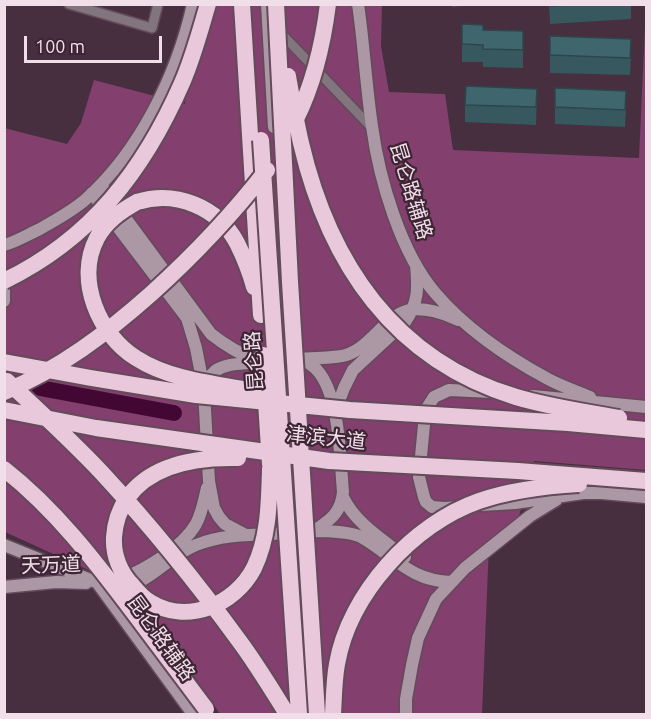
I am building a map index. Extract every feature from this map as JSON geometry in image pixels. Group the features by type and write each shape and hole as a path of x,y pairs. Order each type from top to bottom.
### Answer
{"highway":[{"path":"4,280 36,264 72,238 88,225 120,189 157,133 183,82 208,4"},
{"path":"242,4 270,469 288,714"},
{"name":"昆仑路","path":"252,4 299,714"},
{"path":"277,4 301,143 312,182 327,223 347,264 384,314 435,360 492,388 515,397 557,407 646,422"},
{"name":"昆仑路","path":"277,4 290,282 317,714"},
{"path":"4,392 85,348 131,311 198,250 245,197 288,135 304,103 319,55 328,4"},
{"path":"261,315 249,272 237,243 228,229 203,208 170,198 155,198 137,202 117,214 97,238 89,268 89,282 94,304 103,324 114,339 136,358 170,373 194,380 343,411"},
{"name":"津滨大道","path":"4,362 196,395 343,411 568,423 646,430"},
{"path":"4,379 92,464 143,519 242,644 288,714"},
{"name":"津滨大道","path":"4,410 107,430 329,461 519,471 642,481"},
{"path":"270,469 266,530 259,554 248,577 227,599 199,611 168,610 148,601 129,583 116,557 114,544 117,517 131,492 161,470 194,460 214,458 329,461"},
{"path":"4,469 28,487 62,522 108,578 209,714"},
{"path":"333,714 337,664 355,613 381,572 415,538 448,516 478,502 518,491 568,484 642,481"}],"main road":[{"path":"4,245 54,221 83,202 117,166 146,125 164,89 180,54 193,4"},
{"path":"97,189 211,334 222,343 260,362 276,351 281,338 260,4"},
{"path":"267,4 287,338 291,348 301,359 317,370 343,411"},
{"name":"昆仑路辅路","path":"358,4 372,128 396,221 416,263 437,295 466,325 549,380 600,401"},
{"path":"97,189 187,318 196,348 204,391 209,481 214,508 225,524 244,534"},
{"path":"4,251 18,240"},
{"path":"416,263 418,289 405,322 353,370 344,388 343,497 348,508 365,526 424,572 436,590 436,599"},
{"path":"4,280 4,301"},
{"path":"204,391 209,378 220,368 260,362 341,356 353,352 399,314 412,309 433,311 466,325"},
{"path":"646,406 449,390 434,397 427,408 419,477 426,502 432,507 515,503 566,495 602,493 646,497"},
{"path":"98,584 134,574 180,544 197,523 209,481"},
{"path":"406,714 406,699 418,638 436,599 465,568 530,516 566,495"},
{"path":"310,714 298,550 302,541 333,518 343,497"},
{"path":"4,545 98,584 113,589 124,589 140,582 182,551 223,537 313,531 340,533 360,537 417,575 431,580 451,582"},
{"path":"273,534 285,539 294,549 306,714"},
{"name":"天万道","path":"4,587 74,582 98,584"},
{"name":"昆仑路辅路","path":"98,584 189,713"}],"street":[{"path":"69,4 152,28 158,4"},
{"path":"268,19 372,128"}],"shaded area":[{"path":"382,4 381,46 389,92 445,94 453,150 639,158 646,5 646,470 534,461 519,516 489,544 482,714 220,714 183,660 128,588 5,532 4,128 67,144 81,123 94,80 185,104 194,5"}],"building":[{"path":"550,4 582,4 550,6"},
{"path":"462,24 483,25 483,30 523,31 523,50 483,49 483,45 462,44"},
{"path":"550,36 631,39 630,58 550,55"},
{"path":"466,86 537,89 536,107 465,105"},
{"path":"555,88 626,91 625,110 555,107"}],"waterway":[{"path":"13,383 174,413"}]}
